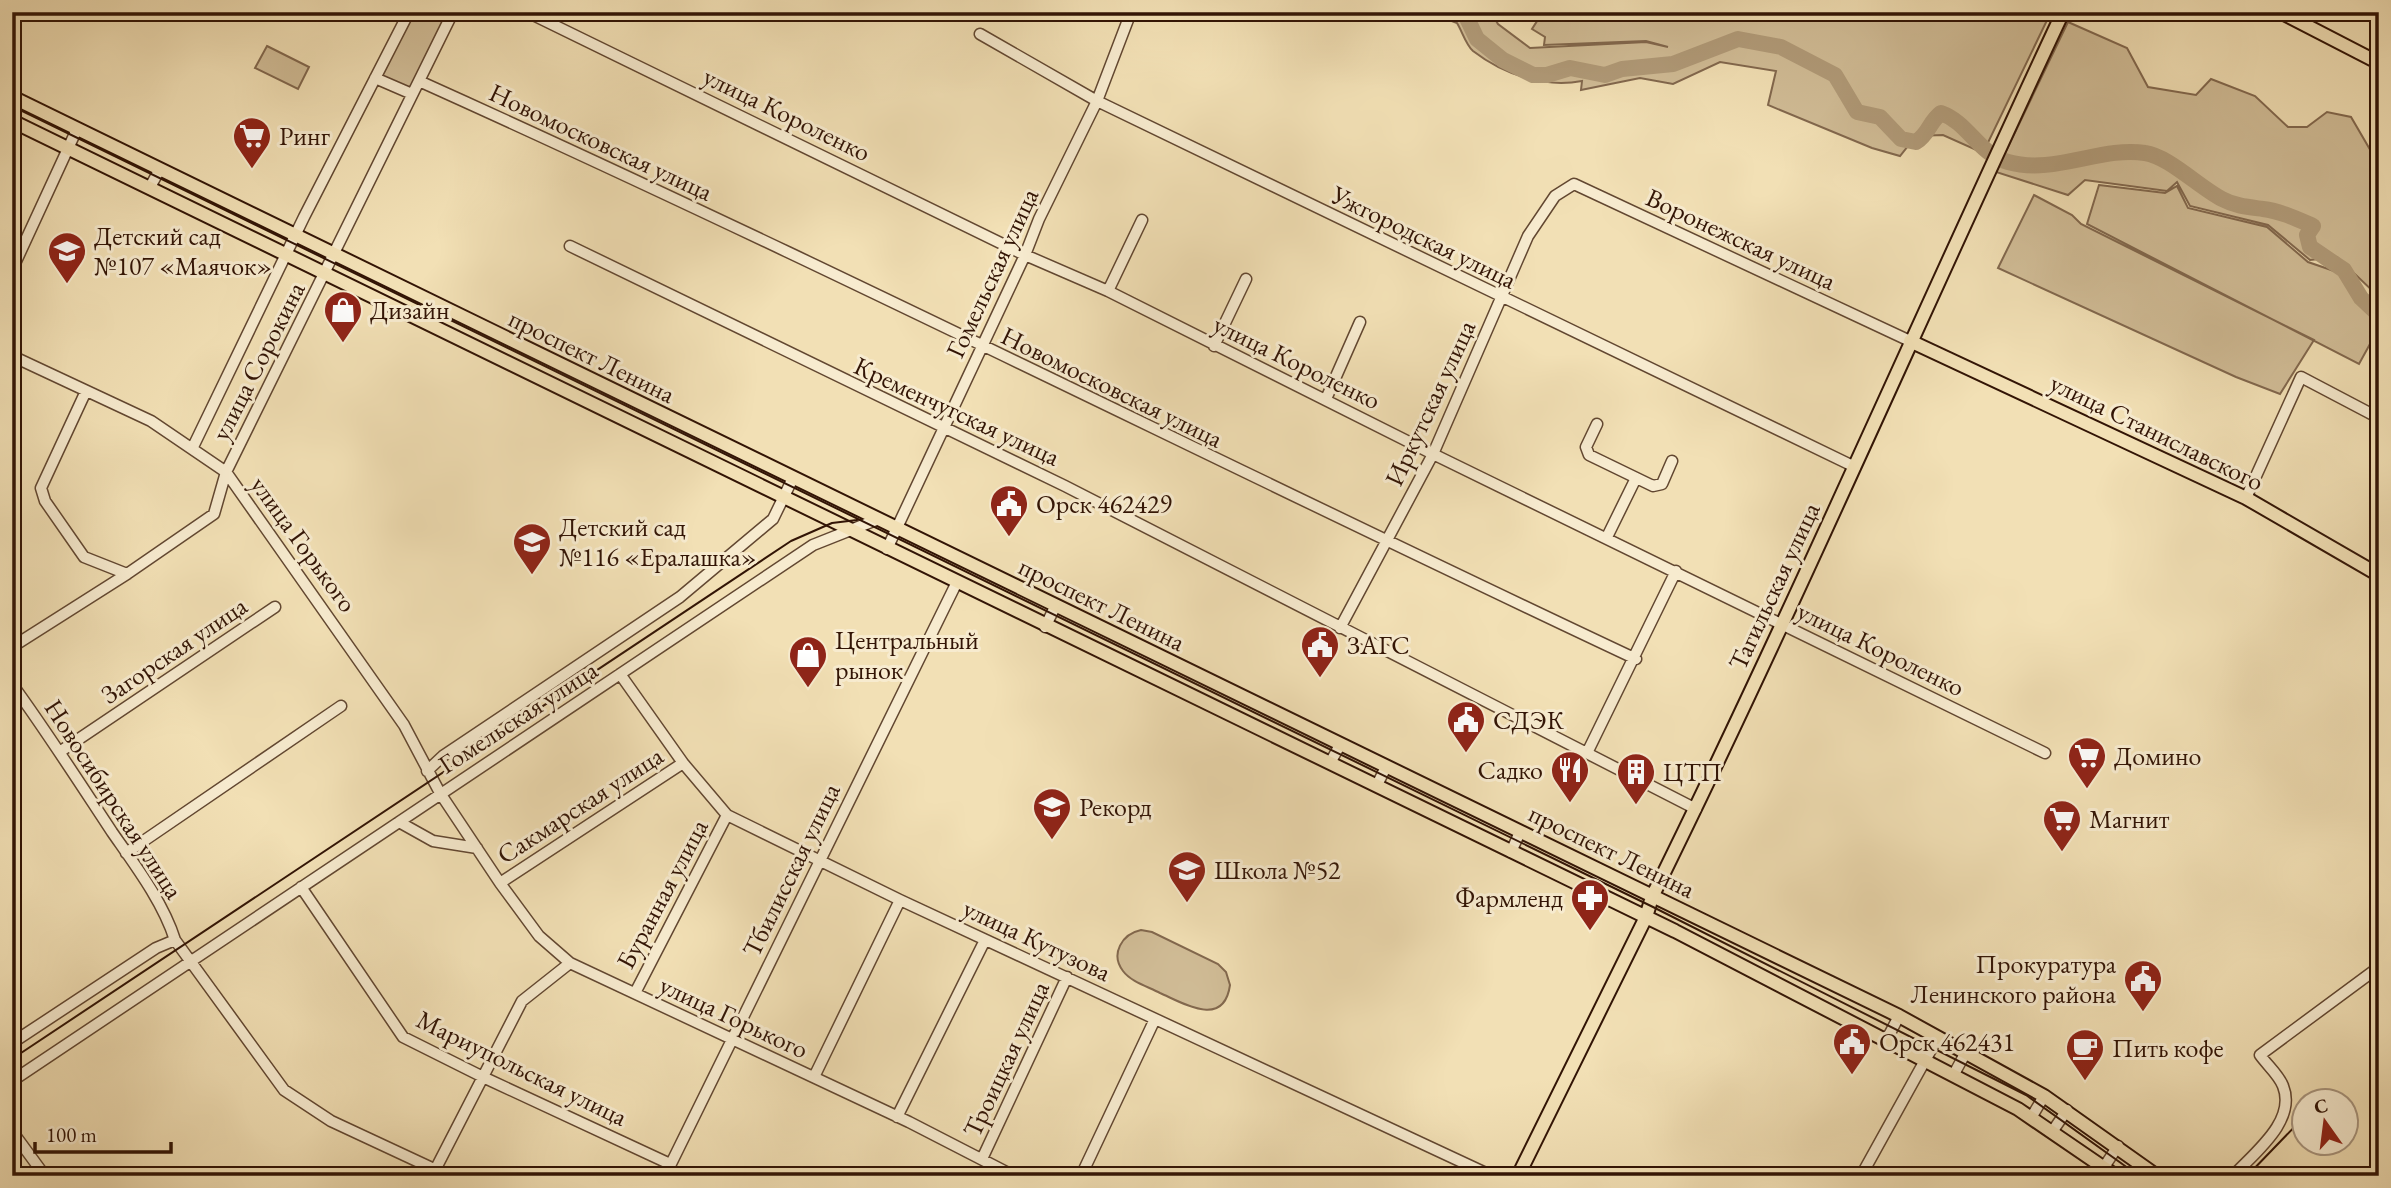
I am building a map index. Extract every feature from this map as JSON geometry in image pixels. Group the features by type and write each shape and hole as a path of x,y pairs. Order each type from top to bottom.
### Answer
{"main road":[{"name":"Тагильская улица","path":"1518,1176 1646,917 1652,897 1696,809 1855,467 1910,341 2063,12"},
{"path":"2280,12 2379,63"},
{"name":"проспект Ленина","path":"14,103 296,234 792,480 1899,1016 2067,1110 2157,1176"},
{"name":"проспект Ленина","path":"12,121 326,271 845,530 1646,917 1954,1074 2031,1118 2116,1176"},
{"name":"улица Станиславского","path":"1910,341 2246,498 2377,570"}],"street":[{"name":"улица Сорокина","path":"192,449 296,234 409,12"},
{"name":"улица Сорокина","path":"12,647 127,575 214,514 226,472 453,12"},
{"name":"улица Короленко","path":"527,12 1025,255 1108,291 1433,454 2045,753"},
{"name":"Гомельская улица","path":"887,548 1025,255 1039,219 1097,101 1131,12"},
{"name":"Ужгородская улица","path":"980,34 1097,101 1855,467"},
{"path":"375,78 412,94"},
{"name":"Новомосковская улица","path":"419,81 608,166 1385,542 1636,659"},
{"path":"12,270 77,130"},
{"path":"150,187 160,169"},
{"name":"Воронежская улица","path":"1555,196 1574,184 1910,341"},
{"name":"Иркутская улица","path":"1340,628 1433,454 1528,236 1555,196"},
{"path":"1108,291 1142,220"},
{"name":"Кременчугская улица","path":"570,246 1066,486 1696,809"},
{"path":"1214,346 1246,279"},
{"path":"1326,399 1360,322"},
{"path":"513,364 521,347"},
{"name":"улица Горького","path":"12,356 150,421 226,472 356,653 404,725 440,793 500,883 539,936 570,963 897,1116 1014,1176"},
{"path":"2246,498 2301,377 2379,418"},
{"path":"86,390 41,488 45,501 84,557 127,575"},
{"path":"1597,424 1586,447 1589,455 1653,486 1662,484 1672,461"},
{"path":"1607,537 1636,478"},
{"name":"Гомельская улица","path":"427,771 443,756 680,597 773,519 792,480"},
{"name":"Гомельская улица","path":"12,1081 813,545 845,530 876,520"},
{"path":"1587,753 1636,659 1676,571"},
{"name":"Тбилисская улица","path":"665,1176 956,584"},
{"name":"Загорская улица","path":"61,751 275,607"},
{"path":"1045,627 1055,607"},
{"name":"улица Кутузова","path":"620,674 683,763 727,816 819,858 900,900 1492,1176"},
{"name":"Новосибирская улица","path":"12,684 61,751 127,853 170,924 175,940"},
{"path":"1216,709 1227,690"},
{"path":"127,853 341,706"},
{"path":"1330,764 1340,745"},
{"name":"Сакмарская улица","path":"500,883 683,763"},
{"path":"1377,785 1386,767"},
{"name":"Буранная улица","path":"635,993 727,816"},
{"path":"398,822 433,841 477,848"},
{"path":"1511,852 1520,832"},
{"name":"Мариупольская улица","path":"301,887 403,1037 670,1164"},
{"path":"814,1077 900,900"},
{"path":"12,1043 156,948 175,940 285,1090 331,1121 433,1172 449,1176"},
{"path":"897,1116 985,940"},
{"path":"433,1172 485,1078 522,1001 570,963"},
{"path":"2233,1176 2283,1120 2286,1099 2283,1085 2260,1055 2379,967"},
{"name":"Троицкая улица","path":"982,1159 1067,977"},
{"path":"1887,1039 1899,1016"},
{"path":"1081,1176 1155,1019"},
{"path":"1861,1176 1938,1037"},
{"path":"1954,1074 1966,1052"},
{"path":"2031,1118 2044,1096"},
{"path":"2052,1132 2067,1110"},
{"path":"12,1131 45,1176"},
{"path":"2104,1167 2118,1146"}],"shaded area":[{"path":"409,12 453,12 412,94 375,78"},
{"path":"1428,12 1491,12 1498,24 1530,48 1646,42 1668,47 1646,41 1544,45 1545,37 1532,29 1541,15 1557,20 1561,12 2051,12 1983,153 1943,135 1916,136 1900,156 1872,148 1768,105 1776,71 1720,62 1673,84 1640,78 1581,90 1582,81 1539,81 1498,67 1473,51 1457,23"},
{"path":"2068,22 2127,48 2148,87 2196,95 2211,79 2255,96 2288,127 2307,127 2327,112 2351,117 2379,165 2379,297 2337,257 2310,260 2268,225 2190,206 2177,182 2167,191 2085,180 2068,195 1996,172"},
{"path":"267,46 309,67 298,89 255,68"},
{"path":"2099,185 2165,193 2177,186 2188,208 2267,227 2308,262 2337,272 2379,311 2379,350 2370,344 2359,364 2087,224"},
{"path":"2034,195 2072,215 2081,224 2314,340 2280,394 2236,377 1998,268"},
{"path":"1141,930 1152,932 1218,964 1226,972 1230,985 1220,1006 1211,1010 1191,1006 1126,975 1119,965 1120,946 1128,936"}],"waterway":[{"path":"1464,12 1477,39 1503,60 1533,75 1547,75 1570,68 1605,75 1622,69 1673,64 1738,39 1781,47 1835,75 1857,112 1880,117 1901,139 1916,142 1941,113 1959,124 1989,152 2008,162 2043,165 2112,153 2154,155 2227,201 2276,212 2313,226 2307,235 2310,247 2344,270 2361,298 2379,315"}],"tram line":[{"path":"12,106 1653,907 2026,1095 2139,1176"},
{"path":"12,1059 791,541 832,523 857,520"},
{"path":"2247,1176 2290,1131"}],"place":[{"name":"Ринг","path":"252,170"},
{"name":"Детский сад №107 «Маячок»","path":"67,285"},
{"name":"Дизайн","path":"343,344"},
{"name":"Орск 462429","path":"1009,538"},
{"name":"Детский сад №116 «Ералашка»","path":"532,576"},
{"name":"ЗАГС","path":"1320,679"},
{"name":"Центральный рынок","path":"808,689"},
{"name":"СДЭК","path":"1466,754"},
{"name":"Домино","path":"2087,790"},
{"name":"Садко","path":"1570,804"},
{"name":"ЦТП","path":"1636,806"},
{"name":"Рекорд","path":"1052,841"},
{"name":"Магнит","path":"2062,853"},
{"name":"Школа №52","path":"1187,904"},
{"name":"Фармленд","path":"1590,932"},
{"name":"Прокуратура Ленинского района","path":"2143,1013"},
{"name":"Орск 462431","path":"1852,1076"},
{"name":"Пить кофе","path":"2085,1082"}]}
